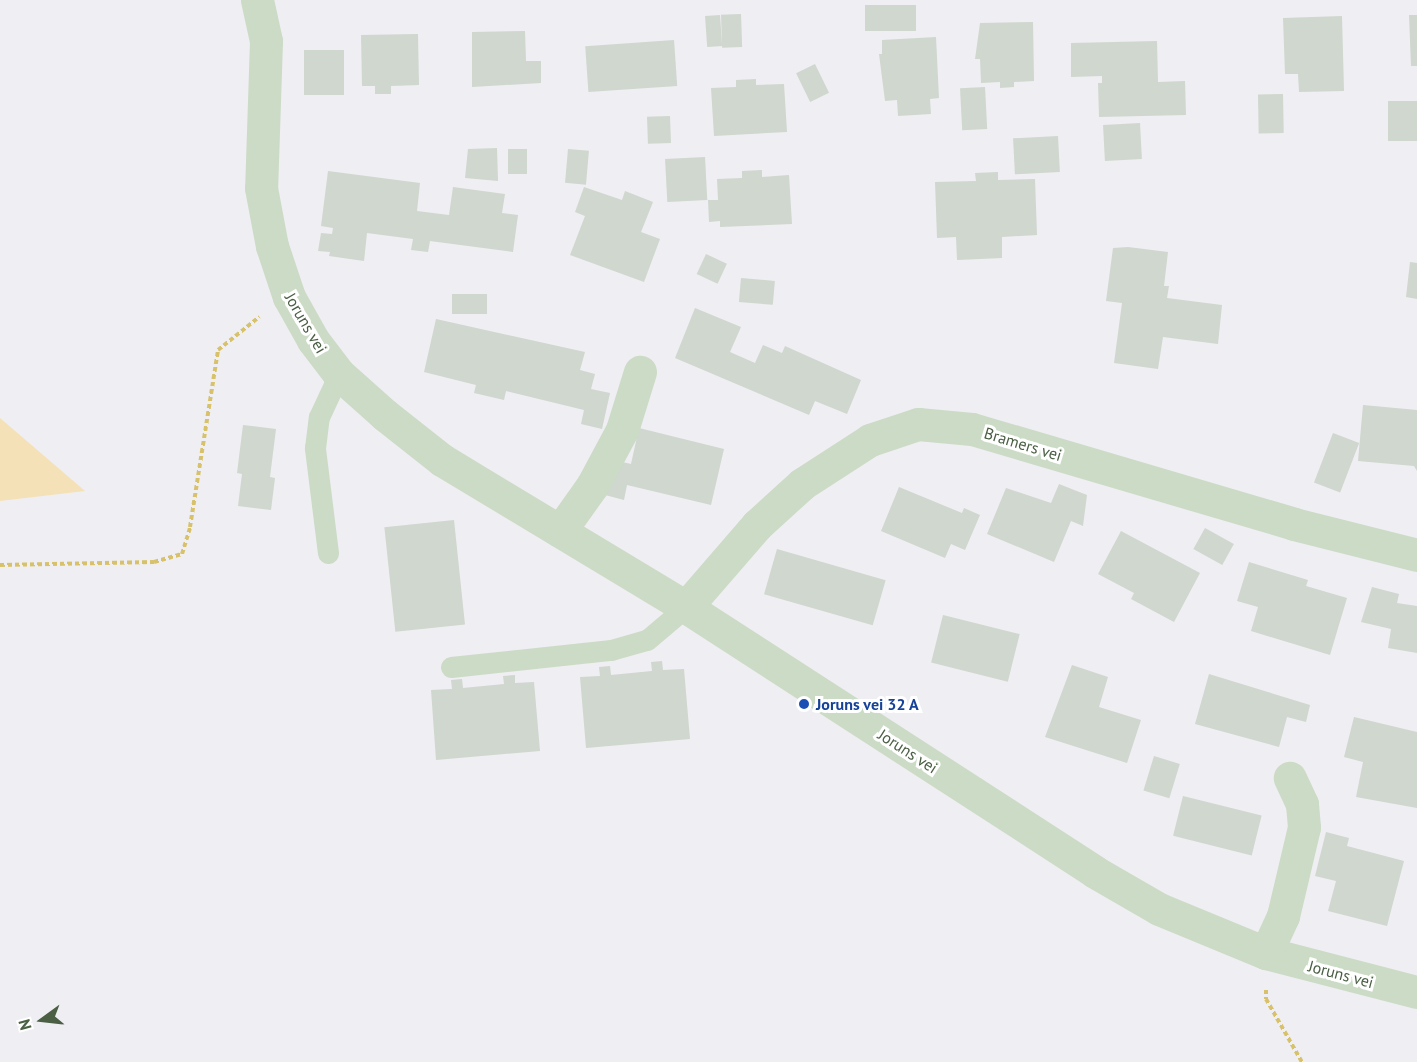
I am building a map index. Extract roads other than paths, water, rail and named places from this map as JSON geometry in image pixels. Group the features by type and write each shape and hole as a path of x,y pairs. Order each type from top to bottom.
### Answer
{"street":[{"name":"Joruns vei","path":"257,0 266,41 261,188 272,246 289,297 313,340 339,374 442,460 686,607 1095,872 1159,909 1266,953 1417,992"},
{"path":"560,531 592,486 622,430 640,372"},
{"name":"Bramers vei","path":"686,607 758,525 802,484 870,440 918,424 972,429 1294,524 1417,555"},
{"path":"1266,953 1283,916 1304,827 1302,804 1290,778"}],"lane":[{"path":"328,553 315,448 319,417 339,374"},
{"path":"451,666 611,650 647,640 686,607"}],"place":[{"name":"Joruns vei 32 A","path":"804,704"}]}
